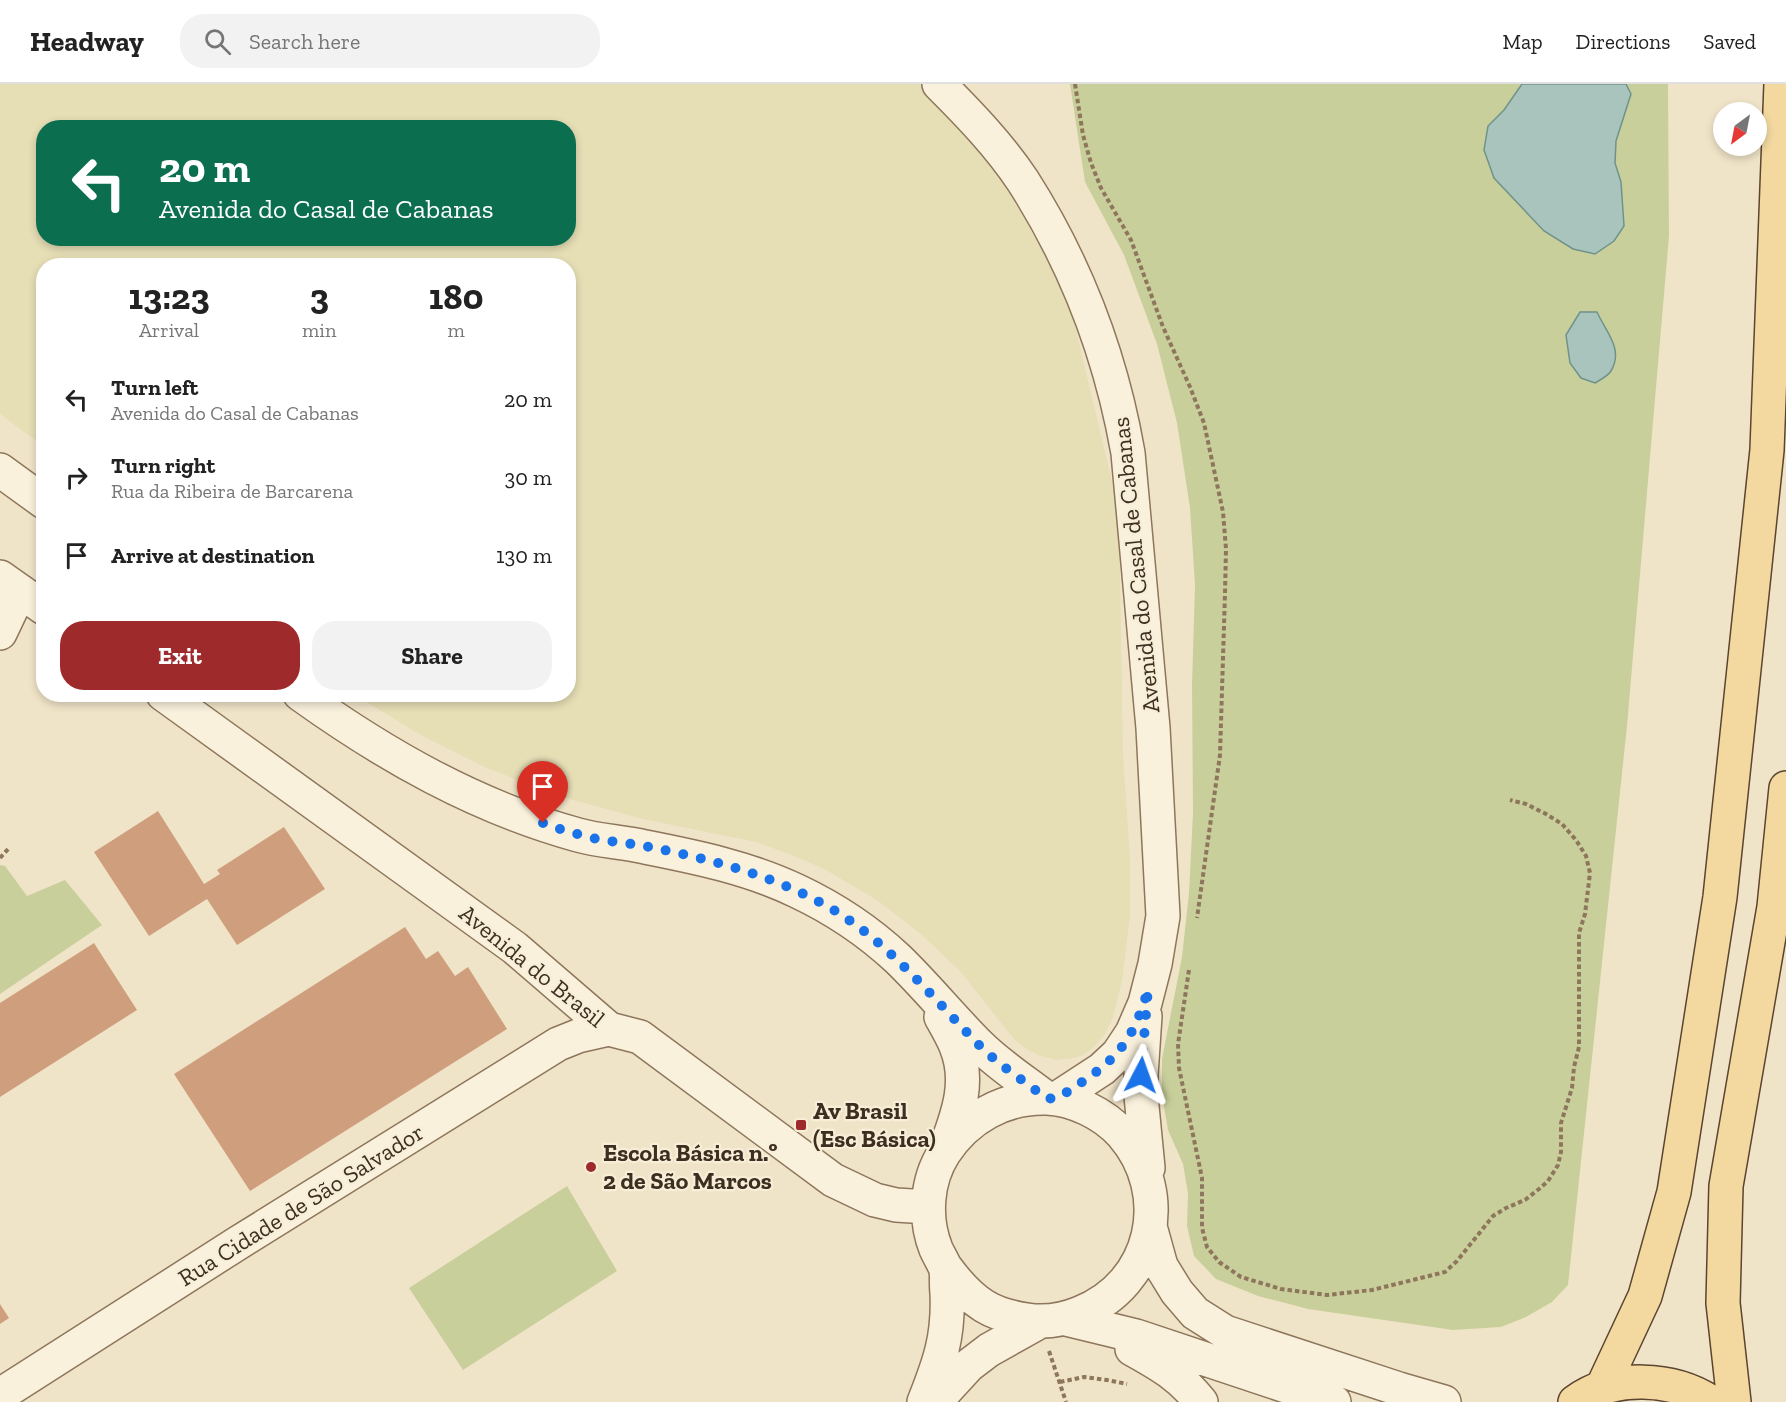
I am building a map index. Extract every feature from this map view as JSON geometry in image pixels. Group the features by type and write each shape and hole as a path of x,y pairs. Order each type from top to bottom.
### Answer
{"main road":[{"path":"1589,1395 1645,1296 1674,1192 1720,897 1767,450 1781,84"},
{"path":"1734,1402 1723,1304 1726,1186 1774,907 1786,788"},
{"path":"1589,1395 1639,1381 1675,1386 1711,1402"}],"street":[{"name":"Avenida do Casal de Cabanas","path":"939,84 979,125 1022,180 1060,245 1088,305 1106,358 1120,410 1128,453 1148,671 1163,916 1155,964 1132,1033 1118,1054 1102,1069 1051,1099"},
{"path":"0,470 36,496"},
{"path":"0,633 21,592"},
{"name":"Avenida do Brasil","path":"174,702 515,948 609,1029 640,1037 833,1180 874,1200 896,1205 928,1207"},
{"path":"311,702 336,720 440,782 506,811 579,835 711,861 755,874 826,905 897,958 980,1046 1001,1064 1051,1099"},
{"path":"926,989 957,1047 963,1072 963,1091 959,1112 935,1172 928,1207 930,1228 936,1249 946,1268 963,1290 986,1307 1012,1317 1066,1322 1136,1336 1334,1402"},
{"name":"Avenida do Casal de Cabanas","path":"1148,989 1141,1075 1150,1187 1150,1230"},
{"name":"Rua Cidade de São Salvador","path":"0,1395 238,1243 558,1044 578,1036 609,1029"},
{"path":"943,1155 957,1135 976,1119 998,1106 1022,1100 1051,1099 1078,1105 1098,1114 1117,1128 1132,1146 1143,1166 1150,1187"},
{"path":"935,1402 968,1366 989,1350 1066,1322 1096,1307 1122,1287 1140,1261 1150,1230"},
{"path":"1150,1230 1161,1266 1177,1292 1195,1313 1225,1332 1444,1402"},
{"path":"924,1402 939,1367 945,1343 948,1314 946,1268"},
{"path":"1066,1322 1161,1365 1187,1384 1201,1402"}],"path":[{"path":"1075,84 1083,135 1091,163 1101,188 1131,240 1163,327 1204,423 1223,512 1226,593 1221,755 1197,920"},
{"path":"1190,963 1178,1044 1179,1068 1202,1178 1202,1228 1207,1247 1219,1262 1240,1277 1281,1289 1327,1295 1372,1290 1445,1272 1493,1216 1525,1200 1548,1181 1558,1164 1561,1152 1561,1123 1572,1088 1579,1047 1579,933 1585,914 1590,873 1586,856 1562,824 1526,804 1510,800"},
{"path":"0,858 9,848"},
{"path":"1066,1322 1060,1382 1066,1402"},
{"path":"1060,1382 1084,1377 1128,1385"}],"shaded area":[{"path":"0,84 921,84 948,106 1060,263 1119,511 1123,756 1130,857 1130,915 1122,981 1113,1017 1105,1034 1092,1049 1074,1058 1056,1060 1038,1055 1013,1038 960,971 922,935 877,900 826,870 756,842 643,819 555,795 485,767 419,734 366,702 576,702 576,258 36,258 36,441 0,414"}],"green space":[{"path":"1070,84 1668,84 1669,236 1627,726 1568,1285 1552,1302 1526,1317 1501,1327 1453,1330 1308,1309 1258,1296 1216,1279 1194,1256 1187,1226 1188,1193 1183,1164 1168,1130 1162,1095 1162,1059 1182,957 1189,893 1193,813 1192,685 1195,585 1190,508 1177,423 1157,344 1124,255 1085,182"},
{"path":"0,865 5,866 27,896 65,880 102,925 0,994"},
{"path":"567,1186 617,1271 463,1370 409,1288"}],"water":[{"path":"1522,84 1626,84 1631,94 1616,141 1615,163 1621,182 1624,226 1614,241 1595,254 1573,249 1544,231 1494,178 1484,150 1488,126 1504,110"},
{"path":"1580,312 1597,312 1615,348 1616,355 1611,371 1595,383 1581,378 1570,363 1566,335"}],"building":[{"path":"158,811 204,884 220,874 217,870 284,827 325,889 237,945 207,899 149,936 94,852"},
{"path":"405,927 426,959 438,951 455,976 468,967 507,1029 250,1191 174,1074"},
{"path":"94,943 137,1010 0,1097 0,1003"},
{"path":"0,1304 9,1318 0,1324"}],"place":[{"name":"Av Brasil (Esc Básica)","path":"801,1125"},
{"name":"Escola Básica n.º 2 de São Marcos","path":"591,1167"}],"route":[{"path":"543,823 579,835 711,861 755,874 826,905 897,958 980,1046 1046,1098 1056,1099 1102,1069 1118,1054 1132,1033 1148,989 1141,1075"}]}
